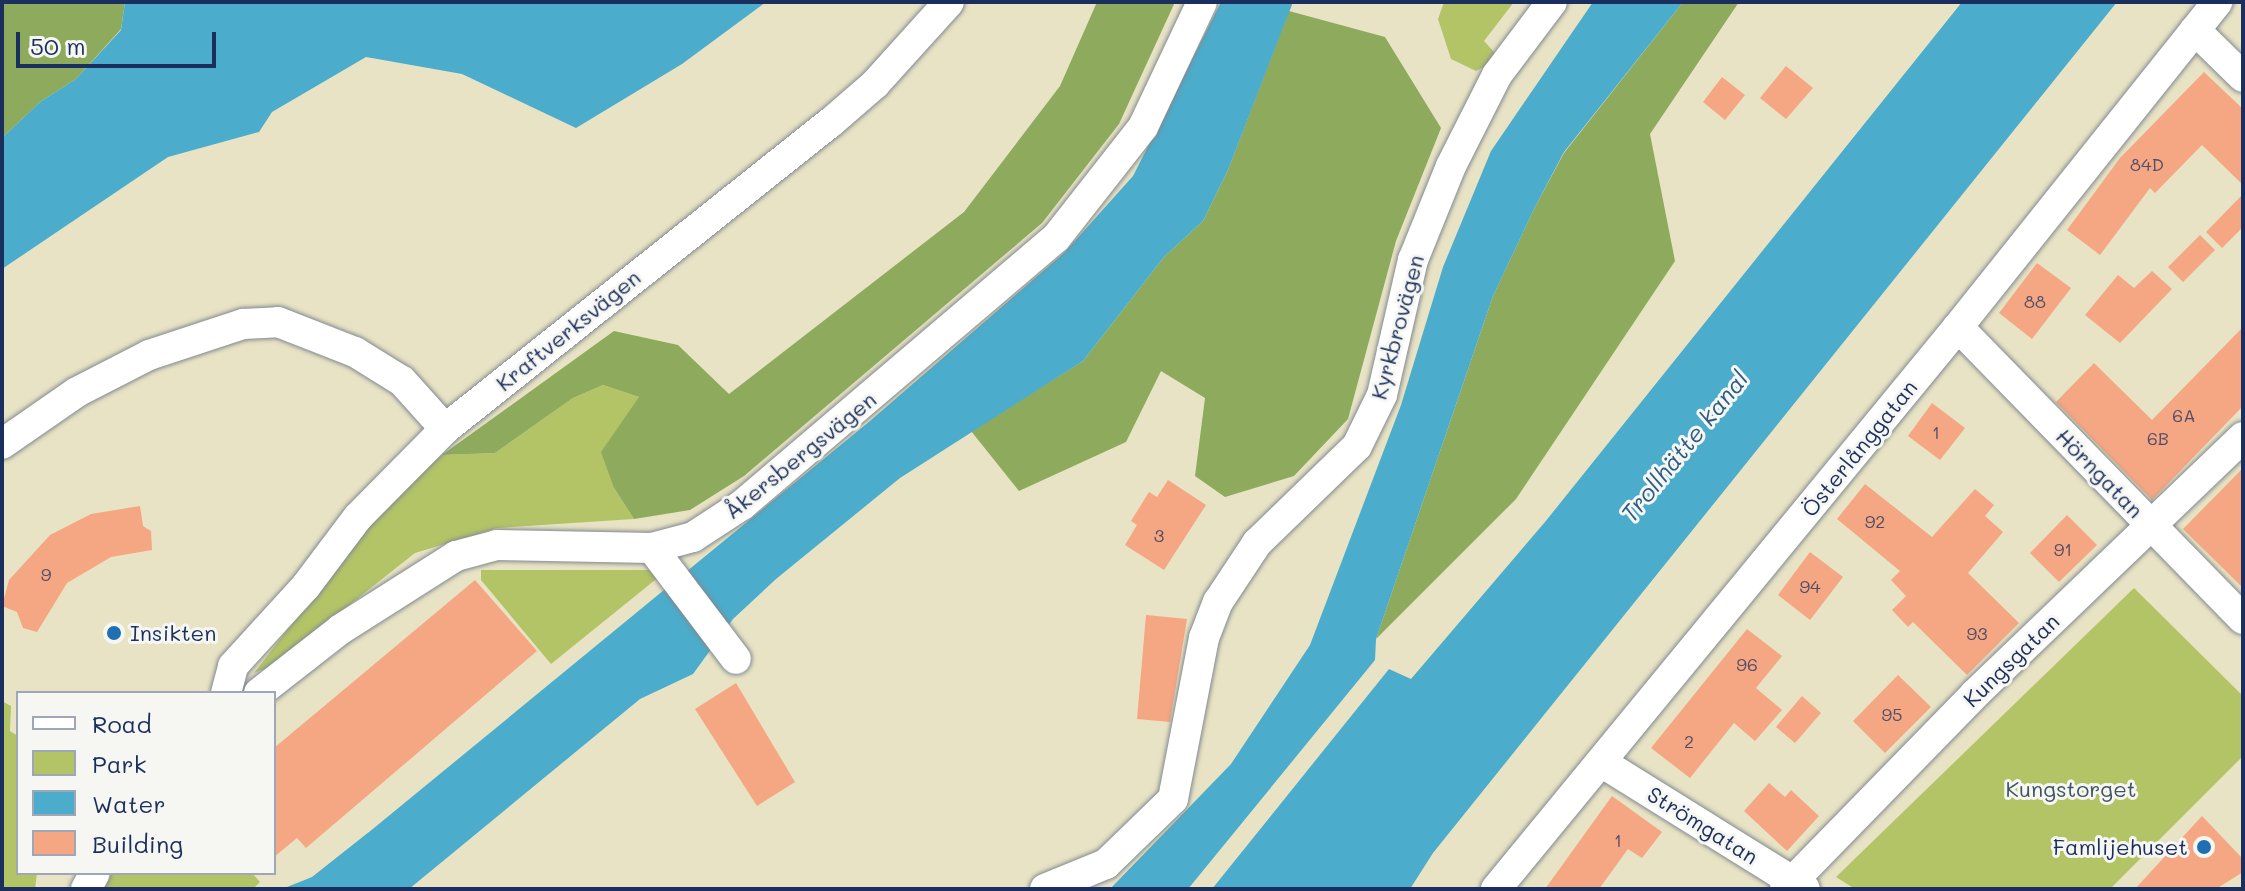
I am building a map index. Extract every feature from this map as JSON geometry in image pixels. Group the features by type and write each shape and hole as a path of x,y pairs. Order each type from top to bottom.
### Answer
{"street":[{"name":"Kraftverksvägen","path":"227,691 233,666 306,586 358,517 445,429 830,123 875,84 949,2"},
{"name":"Åkersbergsvägen","path":"262,691 341,629 456,556 497,545 652,548 693,537 742,505 1056,238 1143,127 1202,2"},
{"name":"Kyrkbrovägen","path":"1045,889 1106,864 1173,799 1204,638 1218,602 1257,543 1357,446 1382,395 1413,260 1451,166 1497,75 1552,2"},
{"name":"Österlånggatan","path":"1496,889 1958,327 2217,2"},
{"path":"2195,30 2243,77"},
{"path":"2,444 77,392 149,355 243,324 278,322 355,352 402,381 445,429"},
{"name":"Hörngatan","path":"1958,327 2243,619"},
{"name":"Kungsgatan","path":"1794,886 2149,524 2243,437"},
{"path":"652,548 736,659"},
{"name":"Strömgatan","path":"1601,762 1794,886"}],"green space":[{"path":"2,2 125,2 121,29 76,79 40,102 2,138"},
{"path":"1097,2 1175,2 1119,124 1042,223 744,476 690,510 634,519 614,488 601,452 639,397 603,385 573,398 495,453 442,455 614,331 678,345 729,394 964,212 1060,86"},
{"path":"1444,2 1514,2 1484,41 1495,53 1484,67 1476,71 1451,59 1438,19"},
{"path":"1683,2 1739,2 1650,134 1675,261 1516,499 1376,639 1493,296 1535,207 1564,153"},
{"path":"1289,11 1385,37 1441,128 1396,241 1348,419 1294,476 1225,497 1195,476 1205,398 1161,371 1126,442 1019,491 971,431 1083,361 1164,257 1203,221 1228,170"},
{"path":"603,385 639,397 614,488 634,519 497,528 415,553 272,666 254,673 384,505 442,455 495,453 573,398"},
{"path":"481,570 650,570 660,576 551,664 481,580"},
{"name":"Kungstorget","path":"2134,588 2243,696 2243,756 2110,889 1855,889 1836,877"},
{"path":"2,701 11,706 10,731 16,735 16,875 37,875 35,889 2,887"},
{"path":"108,875 254,875 260,882 253,889 100,889"}],"water":[{"path":"125,2 766,2 682,64 576,128 462,74 366,57 272,112 259,132 168,157 2,269 2,138 40,102 76,79 121,30"},
{"path":"1221,2 1293,2 1228,170 1203,221 1164,257 1083,361 900,478 776,579 733,619 693,674 640,699 409,889 282,889 312,877 374,828 870,421 1064,253 1133,176"},
{"path":"1593,2 1683,2 1564,152 1493,296 1376,639 1375,660 1188,889 1110,889 1231,764 1310,645 1401,405 1443,267 1491,151"},
{"name":"Trollhätte kanal","path":"1962,2 2117,2 1433,853 1410,889 1212,889 1389,669 1411,679 1545,522"}],"building":[{"path":"1786,66 1813,88 1786,119 1760,98"},
{"path":"2204,72 2243,109 2243,185 2202,145 2155,193 2150,188 2100,255 2067,230 2120,158"},
{"path":"1722,77 1745,95 1725,120 1703,102"},
{"path":"2243,194 2243,227 2222,248 2206,232"},
{"path":"2200,235 2215,250 2183,282 2168,267"},
{"path":"2037,263 2071,288 2032,339 1999,313"},
{"path":"2152,271 2172,289 2120,343 2085,315 2118,275 2134,288"},
{"path":"2243,327 2243,406 2152,500 2056,402 2094,363 2152,420"},
{"path":"1932,403 1965,428 1940,460 1908,436"},
{"path":"2243,468 2243,588 2183,529"},
{"path":"1168,480 1206,505 1164,570 1125,545 1137,525 1131,521 1149,492 1157,497"},
{"path":"1865,484 1932,537 1975,489 1994,505 1985,516 2003,532 1968,573 2019,623 1967,675 1913,622 1908,627 1892,610 1906,596 1891,580 1900,571 1837,519"},
{"path":"140,506 143,526 151,531 152,550 111,557 67,583 37,632 23,628 17,612 2,606 9,580 50,535 91,514"},
{"path":"2067,515 2097,545 2059,582 2030,553"},
{"path":"1810,552 1843,577 1810,620 1778,595"},
{"path":"475,580 537,651 306,848 297,838 276,855 276,746"},
{"path":"1146,615 1187,619 1170,722 1137,719"},
{"path":"1747,629 1782,656 1756,688 1782,710 1755,741 1734,723 1690,778 1651,748"},
{"path":"1898,675 1931,707 1885,753 1853,721"},
{"path":"736,683 795,782 757,806 695,709"},
{"path":"1802,696 1821,713 1795,743 1776,727"},
{"path":"1769,783 1785,797 1791,790 1819,816 1787,851 1744,811"},
{"path":"1612,796 1662,832 1642,858 1628,849 1599,889 1545,889"},
{"name":"Famlijehuset","path":"2202,816 2243,859 2243,872 2216,889 2135,889"}],"place":[{"name":"Insikten","path":"114,633"},
{"name":"Famlijehuset","path":"2204,847"}]}
